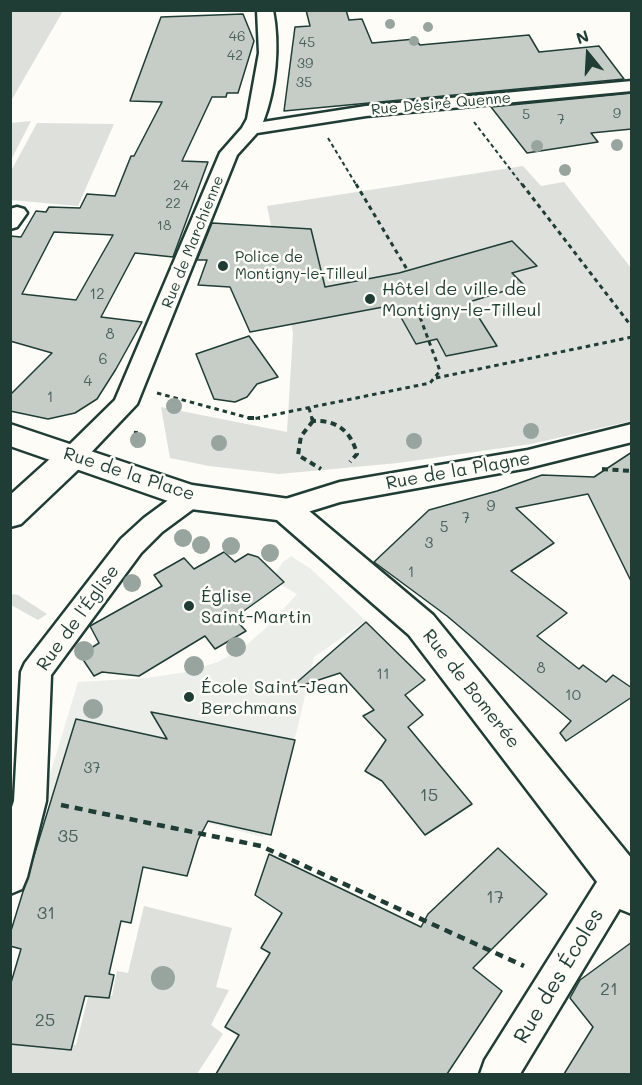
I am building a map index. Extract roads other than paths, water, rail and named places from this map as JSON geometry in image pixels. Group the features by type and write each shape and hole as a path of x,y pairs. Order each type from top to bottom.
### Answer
{"main road":[{"name":"Rue de la Place","path":"10,435 191,496 285,509"},
{"path":"10,515 72,457"},
{"name":"Rue de Bomerée","path":"285,509 421,625 625,885"}],"street":[{"name":"Rue de Marchienne","path":"72,457 126,404 229,153 251,129 259,104 270,40 265,10"},
{"name":"Rue Désiré Quenne","path":"251,129 366,111 632,86"},
{"name":"Rue de la Plagne","path":"285,509 338,483 528,459 632,433"},
{"name":"Rue de l'Église","path":"10,877 30,801 36,672 131,546 153,525 191,496"},
{"name":"Rue des Écoles","path":"499,1074 625,885"}],"place":[{"name":"Police de Montigny-le-Tilleul","path":"223,266"},
{"name":"Hôtel de ville de Montigny-le-Tilleul","path":"370,299"},
{"name":"Église Saint-Martin","path":"189,606"},
{"name":"École Saint-Jean Berchmans","path":"189,697"}]}
